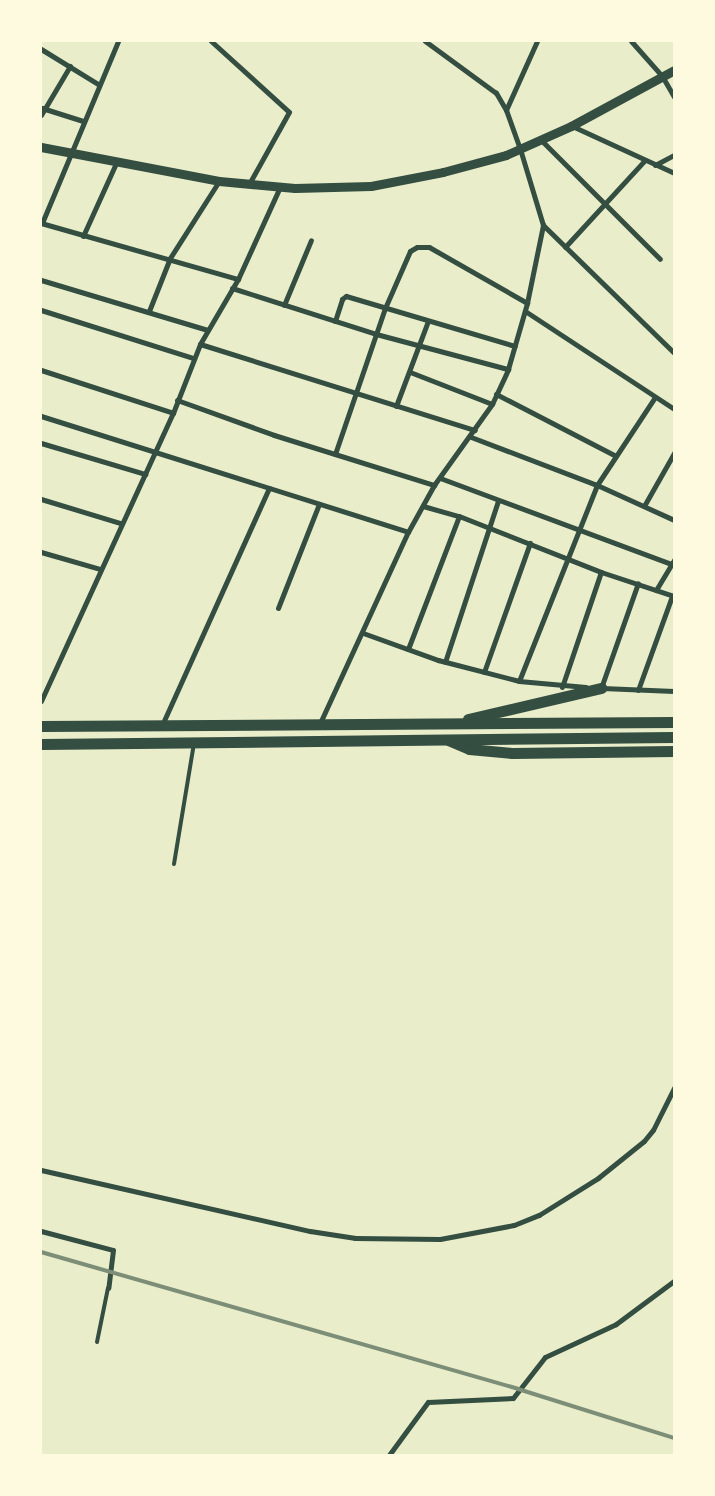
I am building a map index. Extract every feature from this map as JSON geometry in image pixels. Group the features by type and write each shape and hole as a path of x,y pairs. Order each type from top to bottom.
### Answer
{"highway":[{"path":"449,724 601,688"},
{"path":"41,726 674,722"},
{"path":"41,744 444,738 674,737"},
{"path":"444,738 461,747 492,752 674,751"}],"street":[{"path":"118,41 98,84 42,223 83,236 170,258 238,279"},
{"path":"211,41 290,112 249,184"},
{"path":"425,41 488,85 506,110 543,225 674,353"},
{"path":"506,110 537,41"},
{"path":"631,41 662,76 674,97"},
{"path":"41,49 98,84"},
{"path":"41,116 43,109 70,66"},
{"path":"41,147 219,181 314,189 371,186 443,172 520,149 572,126 674,70"},
{"path":"43,109 83,121"},
{"path":"572,126 674,173"},
{"path":"541,140 660,259"},
{"path":"655,165 674,156"},
{"path":"83,236 117,160"},
{"path":"565,247 645,160"},
{"path":"149,311 170,258 219,181"},
{"path":"41,701 120,523 173,413 193,358 238,279 280,186"},
{"path":"319,725 408,532 434,485 471,437 492,404 508,369 527,303 543,225"},
{"path":"284,305 312,240"},
{"path":"336,454 358,395 385,308 410,250 424,246 527,303"},
{"path":"41,280 208,330"},
{"path":"232,288 376,334 508,369"},
{"path":"335,321 345,296 515,346"},
{"path":"41,310 193,358"},
{"path":"525,311 674,409"},
{"path":"396,406 428,320"},
{"path":"200,344 358,395 476,430"},
{"path":"41,370 173,413"},
{"path":"410,372 492,404"},
{"path":"496,394 616,456"},
{"path":"519,681 570,558 596,485 655,397"},
{"path":"177,400 434,485"},
{"path":"41,416 408,532"},
{"path":"471,437 596,485 674,520"},
{"path":"41,443 145,474"},
{"path":"644,506 674,453"},
{"path":"440,478 498,501 673,563 656,590"},
{"path":"162,725 268,488"},
{"path":"41,499 120,523"},
{"path":"445,662 498,501"},
{"path":"278,608 319,504"},
{"path":"423,506 459,516 570,558 601,572 673,596 638,690"},
{"path":"408,649 459,516"},
{"path":"484,672 530,543"},
{"path":"41,552 100,569"},
{"path":"562,687 601,572"},
{"path":"601,688 638,583"},
{"path":"363,633 445,662 519,681 562,687 674,691"},
{"path":"41,1170 310,1231 355,1238 440,1239 514,1225 539,1215 598,1178 644,1142 653,1130 674,1088"},
{"path":"41,1231 113,1250 108,1288"},
{"path":"389,1455 428,1402 513,1398 545,1357 616,1324 674,1281"}],"lane":[{"path":"174,864 194,741"},
{"path":"97,1342 108,1288"}],"railway":[{"path":"41,1252 518,1389 674,1438"}]}
